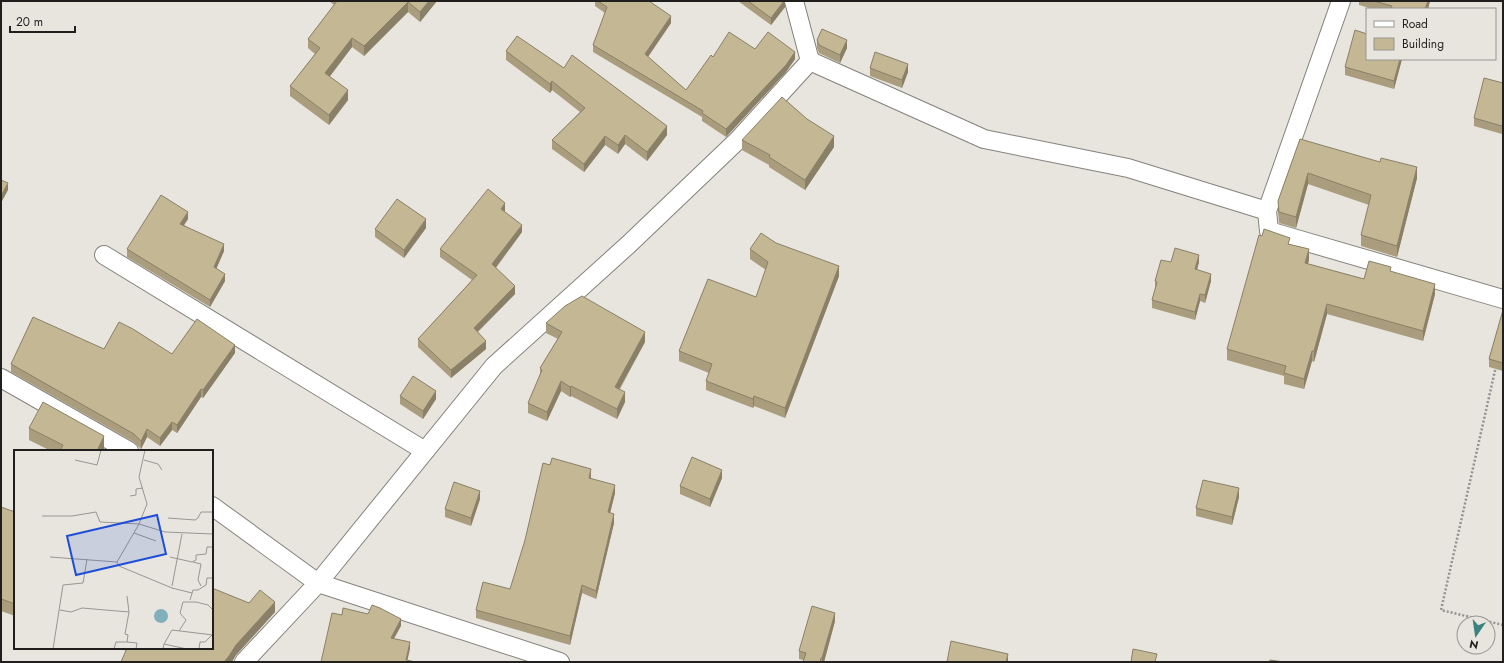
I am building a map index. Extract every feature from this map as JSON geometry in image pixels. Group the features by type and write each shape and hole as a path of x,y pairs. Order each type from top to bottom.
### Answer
{"street":[{"path":"794,1 810,61"},
{"path":"1341,1 1267,211 1269,231 1503,299"},
{"path":"810,61 984,139 1128,168 1267,211"},
{"path":"244,662 318,583 494,366 628,245 738,140 810,61"},
{"path":"104,256 425,451"},
{"path":"1,378 127,450"},
{"path":"213,507 318,583 560,662"}],"path":[{"path":"1498,359 1441,610 1503,625"}],"building":[{"path":"337,1 429,1 420,12 408,2 364,46 352,38 325,73 348,90 329,115 290,86 320,48 308,39"},
{"path":"598,1 649,1 671,16 645,54 686,90 711,55 713,57 729,32 755,49 768,32 795,52 786,65 726,129 702,113 703,111 593,45 607,7"},
{"path":"748,1 784,1 771,18"},
{"path":"1374,1 1428,1 1425,8 1391,8 1392,6"},
{"path":"822,29 847,40 840,55 819,45 817,40"},
{"path":"1355,30 1366,34 1366,60 1400,60 1394,81 1345,67"},
{"path":"517,36 564,68 572,55 667,126 647,152 625,135 618,145 605,136 584,164 552,140 585,108 552,81 550,84 506,51"},
{"path":"875,52 908,64 902,80 870,68"},
{"path":"1484,78 1503,83 1502,126 1474,118"},
{"path":"782,97 807,119 834,136 805,180 769,157 770,155 742,140"},
{"path":"1300,139 1380,162 1381,158 1417,167 1397,246 1361,235 1371,195 1308,173 1296,217 1279,212 1278,201"},
{"path":"1,180 8,183 1,196"},
{"path":"488,189 505,203 501,209 522,225 492,264 515,286 474,328 486,341 451,370 418,339 477,275 440,249"},
{"path":"161,195 188,212 180,224 224,244 214,267 225,274 210,300 127,249"},
{"path":"397,199 426,219 404,250 375,229"},
{"path":"1264,229 1290,238 1288,244 1309,249 1305,263 1364,279 1369,261 1391,267 1390,271 1435,284 1423,331 1327,304 1314,351 1312,351 1304,379 1284,373 1286,366 1227,349 1259,235 1262,236"},
{"path":"761,233 776,243 839,266 785,408 754,396 753,399 706,381 712,364 679,351 708,279 756,297 768,262 750,249"},
{"path":"1175,248 1199,255 1195,269 1211,274 1205,295 1200,294 1195,312 1152,300 1157,282 1155,281 1161,260 1171,262"},
{"path":"582,296 645,332 615,387 625,392 617,409 571,386 570,387 561,381 547,412 528,403 542,370 540,368 562,332 546,323 565,306"},
{"path":"1503,310 1503,363 1489,359"},
{"path":"33,317 104,349 119,322 133,329 172,354 197,319 235,345 203,390 201,389 177,425 172,422 160,438 147,429 141,441 134,434 11,364"},
{"path":"413,376 436,391 423,411 400,396"},
{"path":"43,402 104,436 97,450 60,450 63,445 29,428"},
{"path":"692,457 722,470 710,499 680,486"},
{"path":"552,458 591,469 589,478 615,485 608,512 614,514 596,591 582,585 570,636 476,610 483,582 510,589 525,540 543,463 550,465"},
{"path":"1203,480 1239,488 1232,517 1196,508"},
{"path":"454,482 480,491 471,518 445,509"},
{"path":"1,507 14,512 14,604 1,599"},
{"path":"213,588 249,603 260,590 275,602 236,645 224,662 121,662 127,649 213,649"},
{"path":"372,605 401,619 391,638 410,642 406,660 416,662 321,662 332,613 342,615 343,608 368,614"},
{"path":"812,606 835,613 820,662 803,662 806,653 799,651"},
{"path":"951,641 1008,654 1006,662 947,662"},
{"path":"1133,649 1157,654 1155,662 1131,662"},
{"path":"1270,660 1284,662 1269,662"}]}
